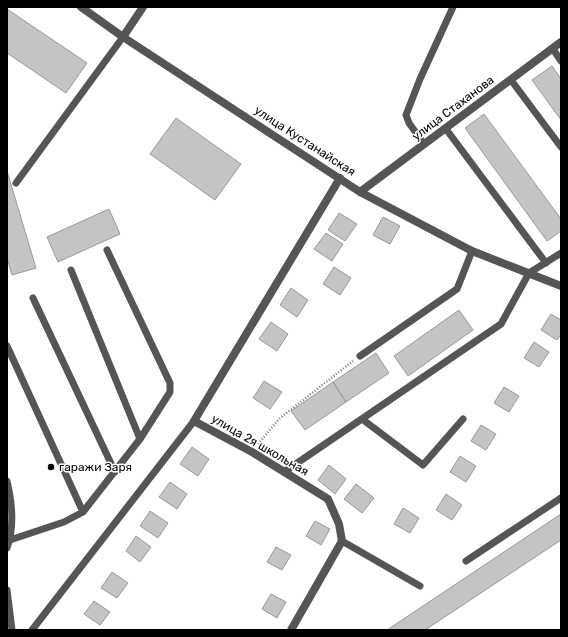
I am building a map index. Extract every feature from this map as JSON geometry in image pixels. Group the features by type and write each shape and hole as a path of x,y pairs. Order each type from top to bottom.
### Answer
{"street":[{"name":"улица Кустанайская","path":"81,7 123,37 360,192 472,251 561,286"},
{"path":"123,37 143,7"},
{"name":"улица Стаханова","path":"360,192 561,42"},
{"name":"улица 2я школьная","path":"340,178 194,421 252,452 328,499 339,524 342,541"},
{"path":"292,630 342,541"}],"lane":[{"path":"424,144 409,123 406,115 420,78 452,7"},
{"path":"16,183 123,37"},
{"path":"553,49 561,60"},
{"path":"511,80 561,147"},
{"path":"446,129 546,263"},
{"path":"10,540 64,522 83,512 140,439 170,392 170,383 107,250"},
{"path":"360,356 457,289 472,251"},
{"path":"284,472 501,324 529,273 561,253"},
{"path":"71,270 140,439"},
{"path":"33,298 115,472"},
{"path":"7,346 83,512"},
{"path":"362,419 423,465 463,418"},
{"path":"32,630 194,421"},
{"path":"7,481 12,512 10,540 7,548"},
{"path":"466,561 561,498"},
{"path":"342,541 420,586"},
{"path":"7,590 12,630"}],"path":[{"path":"252,452 279,419 360,356"}],"building":[{"path":"7,9 87,63 66,93 7,53"},
{"path":"552,66 561,79 561,120 532,80"},
{"path":"484,114 561,219 561,231 547,241 465,128"},
{"path":"176,118 241,164 215,200 150,154"},
{"path":"7,171 36,268 12,275 7,258"},
{"path":"109,209 120,234 58,262 47,237"},
{"path":"339,213 357,224 345,241 328,230"},
{"path":"383,217 400,226 390,244 373,235"},
{"path":"326,233 343,244 332,261 314,249"},
{"path":"334,267 351,278 340,295 323,284"},
{"path":"291,288 308,300 297,317 280,305"},
{"path":"459,310 473,330 408,376 394,356"},
{"path":"551,314 561,320 561,334 557,340 541,330"},
{"path":"271,322 288,334 277,351 259,339"},
{"path":"534,342 549,352 539,367 524,358"},
{"path":"376,353 389,373 346,402 333,382"},
{"path":"264,381 282,392 270,409 253,398"},
{"path":"333,382 346,402 305,430 291,411"},
{"path":"504,387 519,396 509,412 494,403"},
{"path":"481,425 496,434 486,450 471,441"},
{"path":"192,447 209,459 198,476 180,464"},
{"path":"460,456 476,466 466,482 450,472"},
{"path":"329,465 346,479 335,494 318,480"},
{"path":"170,482 187,494 177,509 159,497"},
{"path":"356,484 374,498 362,513 344,499"},
{"path":"446,494 462,505 452,520 436,510"},
{"path":"403,508 419,518 410,533 394,524"},
{"path":"150,511 168,523 158,538 140,526"},
{"path":"561,514 561,540 425,630 387,630"},
{"path":"315,521 330,529 321,545 306,536"},
{"path":"136,536 151,547 140,562 126,551"},
{"path":"276,547 291,555 282,570 267,562"},
{"path":"112,572 128,583 117,598 101,588"},
{"path":"271,594 286,602 277,618 262,609"},
{"path":"94,601 110,612 100,625 84,614"}],"place":[{"name":"гаражи Заря","path":"51,467"}]}
